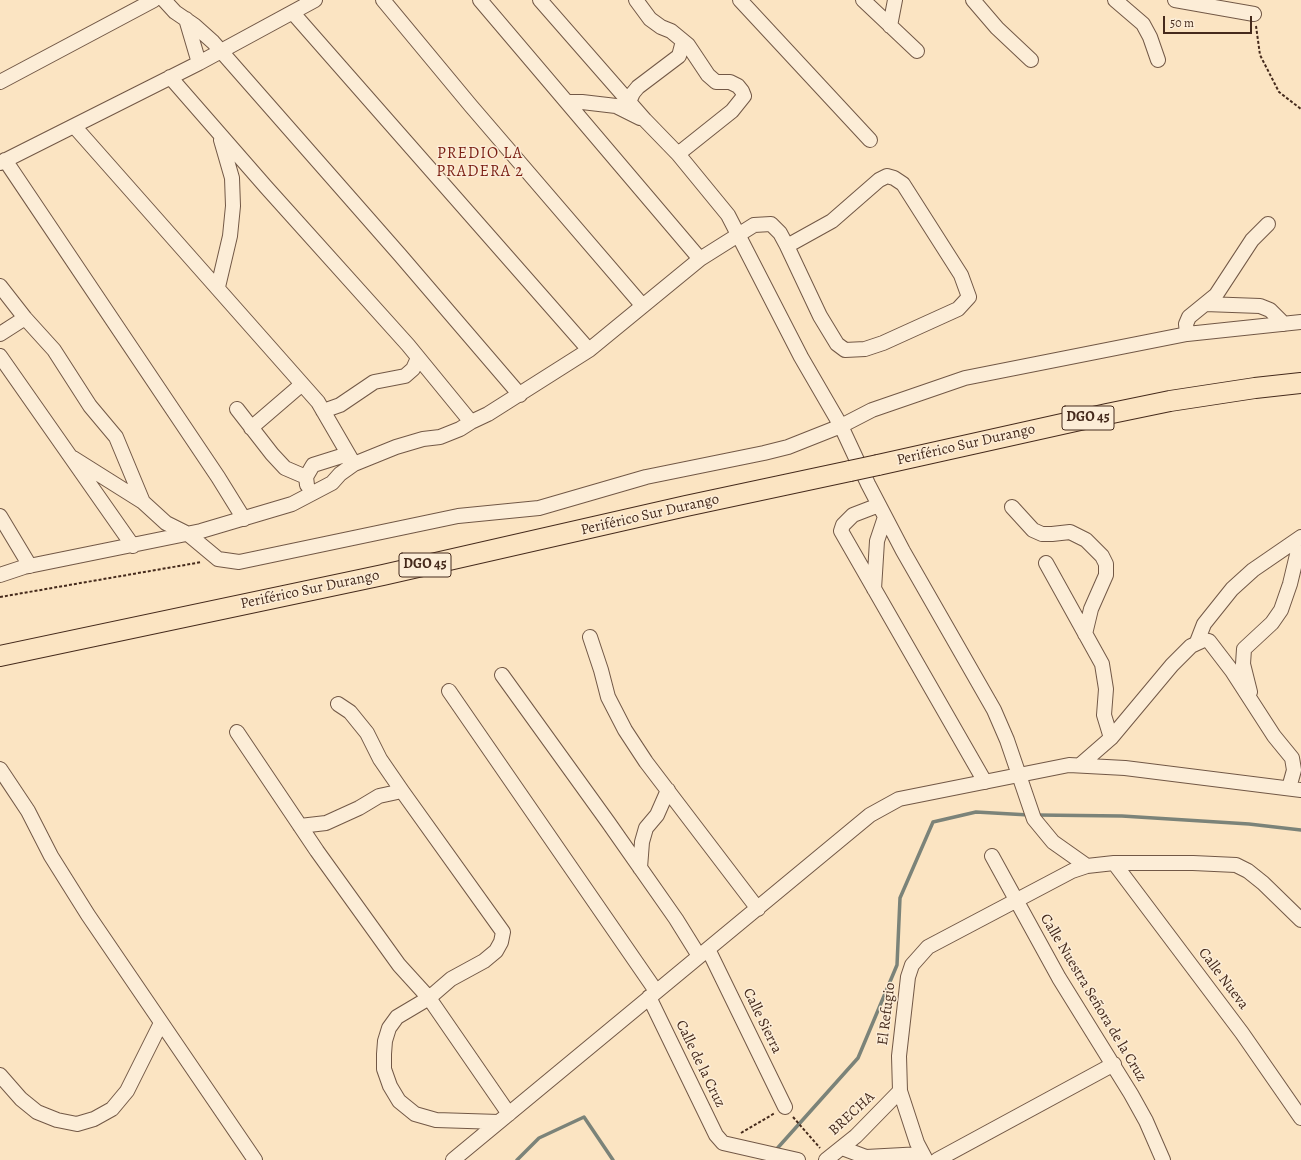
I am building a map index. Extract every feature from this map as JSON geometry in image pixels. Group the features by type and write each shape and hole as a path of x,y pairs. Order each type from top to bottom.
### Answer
{"highway":[{"name":"Periférico Sur Durango","path":"0,656 405,570 686,506 1146,406 1255,388 1301,384"}],"street":[{"path":"0,82 154,0"},
{"path":"164,0 175,12 203,33 400,255 520,395"},
{"path":"244,519 210,464 3,161 199,63 315,0"},
{"path":"383,0 466,100 642,305"},
{"path":"480,0 700,259"},
{"path":"540,0 645,120 678,154 728,215 801,357 841,426 882,511 994,710 1020,774 1027,802 1034,819 1053,842 1087,866"},
{"path":"636,0 640,8 650,19 661,27 671,31 688,45 708,75 716,82 730,82 738,86 742,90 744,96 732,111 678,154"},
{"path":"740,0 870,140"},
{"path":"863,0 918,51"},
{"path":"890,26 895,0"},
{"path":"973,0 997,28 1031,60"},
{"path":"1115,0 1143,24 1150,37 1158,60"},
{"path":"1175,0 1254,14"},
{"path":"293,13 590,350"},
{"path":"186,19 199,63"},
{"path":"629,102 633,93 638,87 679,56 683,41"},
{"path":"170,77 418,358 471,422"},
{"path":"567,102 582,102 616,106 645,120"},
{"path":"74,126 218,286 323,411 351,459"},
{"path":"218,286 230,236 233,206 232,178 219,133"},
{"path":"312,494 307,485 306,478 313,465 351,459 423,439 440,437 460,429 488,414 590,350 642,305 700,259 754,225 771,224 780,233 823,321 837,344 846,350 865,349 883,343 958,309 969,297 961,275 903,184 894,178 887,176 879,180 832,221 787,246"},
{"path":"1187,334 1186,324 1190,317 1216,295 1252,240 1268,224"},
{"path":"0,286 25,318 54,350 90,406 116,437 143,502"},
{"path":"1205,304 1260,306 1270,310 1284,324"},
{"path":"0,334 25,318"},
{"path":"73,458 143,502 166,523 188,534 218,559 239,562 458,516 539,508 646,477 747,458 788,447 841,426 872,410 965,378 1187,334 1301,322"},
{"path":"0,356 73,458 133,546"},
{"path":"323,411 340,405 374,382 405,376 413,369 418,358"},
{"path":"251,428 301,385"},
{"path":"237,409 272,454 285,468 306,478"},
{"path":"0,576 30,566 188,534 292,504 332,484 351,459"},
{"path":"1012,507 1033,530 1042,534 1070,532 1086,540 1102,556 1106,564 1106,575 1091,610 1085,634"},
{"path":"882,511 854,515 843,525 841,531 984,782"},
{"path":"874,589 877,541 882,511"},
{"path":"0,516 30,566"},
{"path":"1080,765 1111,738 1172,665 1197,642 1204,624 1232,589 1253,570 1301,538"},
{"path":"1254,706 1243,664 1244,649 1272,623 1281,610 1290,584 1301,538"},
{"path":"1046,563 1102,664 1105,677 1104,715 1111,738"},
{"path":"590,637 614,710 638,749 758,909"},
{"path":"453,1160 866,819 885,806 899,799 1069,765 1125,768 1295,789 1292,758 1274,736 1232,671 1209,641 1197,642"},
{"name":"Calle Sierra","path":"502,674 640,868 704,953 785,1107"},
{"name":"Calle de la Cruz","path":"449,691 653,994 708,1121 716,1135 723,1143"},
{"path":"338,704 350,712 367,733 380,759 503,932 501,942 496,951 484,961 451,979 429,998 397,1018 389,1028 385,1040 384,1069 390,1086 399,1101 415,1114 436,1120 504,1118"},
{"path":"237,732 300,826 399,965 429,998 504,1118"},
{"path":"0,770 28,812 52,856 88,915 255,1160"},
{"path":"640,868 642,842 646,828 657,815 668,790"},
{"path":"300,826 326,823 359,808 379,796 402,791"},
{"name":"Calle Nuestra Señora de la Cruz","path":"992,856 1059,978 1114,1064 1146,1121 1163,1160"},
{"name":"El Refugio","path":"924,1157 900,1091 899,1056 908,977 912,965 928,948 1015,900 1072,871 1087,866 1114,863 1236,865 1248,871 1301,920"},
{"name":"Calle Nueva","path":"1114,863 1242,1034 1301,1118"},
{"path":"0,1075 21,1099 37,1112 57,1120 77,1124 94,1119 112,1109 127,1091 161,1023"},
{"path":"937,1160 1114,1064"},
{"name":"BRECHA","path":"827,1159 856,1136 900,1091"},
{"path":"723,1143 798,1160"},
{"path":"842,1148 866,1157 924,1157"}],"path":[{"path":"1254,14 1260,55 1278,92 1301,108"},
{"path":"0,597 218,559"},
{"path":"723,1143 785,1107 827,1159"}],"waterway":[{"path":"774,1152 858,1058 897,965 900,898 933,822 976,812 1029,815"},
{"path":"1037,815 1122,816 1249,824 1301,830"},
{"path":"517,1160 539,1138 584,1117 613,1160"}],"district":[{"name":"PREDIO LA PRADERA 2","path":"480,163"}]}
